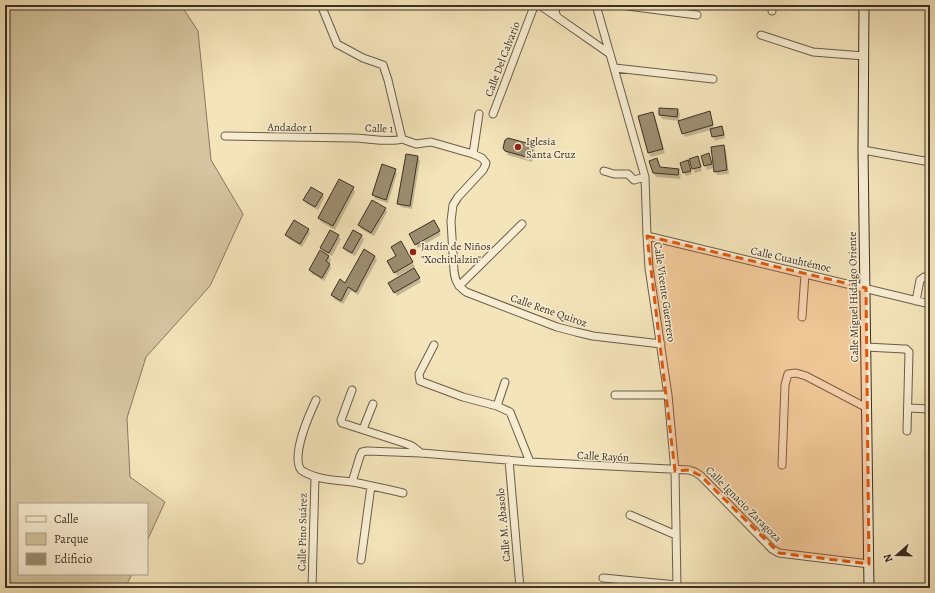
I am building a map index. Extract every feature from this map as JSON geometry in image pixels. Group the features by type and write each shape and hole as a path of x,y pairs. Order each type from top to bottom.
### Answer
{"street":[{"path":"321,5 337,44 350,52 383,65 402,139"},
{"name":"Calle Del Calvario","path":"493,114 533,9 537,5 557,16 610,54"},
{"path":"553,5 557,16"},
{"name":"Calle Vicente Guerrero","path":"596,5 645,177 646,236 649,268 668,395 675,471 677,586"},
{"path":"620,5 697,15"},
{"name":"Calle Miguel Hidalgo Oriente","path":"864,5 863,150 868,408 869,588"},
{"path":"761,35 813,52 864,56"},
{"path":"615,68 713,79"},
{"path":"473,154 478,114"},
{"name":"Andador 1","path":"225,136 354,138"},
{"name":"Calle 1","path":"354,138 402,139 416,144 431,142 473,154 482,158 486,163 483,170 458,197 453,206 451,221 454,271 456,281 459,286"},
{"path":"863,150 930,162"},
{"path":"604,171 614,174 628,174 634,180 645,177"},
{"path":"459,286 522,224"},
{"name":"Calle Cuauhtémoc","path":"646,236 930,304"},
{"path":"802,317 805,274"},
{"path":"916,301 920,280 924,277 930,278"},
{"name":"Calle Rene Quiroz","path":"459,286 466,292 557,327 593,336 661,344"},
{"path":"434,345 419,374 420,380 464,398 507,410 512,415 530,462"},
{"path":"866,347 908,350 907,431"},
{"path":"782,465 785,385 788,374 796,373 806,376 868,408"},
{"path":"497,406 505,382"},
{"name":"Calle Rayón","path":"352,390 341,422 343,424 363,429 412,446 421,454"},
{"path":"614,395 668,395"},
{"path":"316,400 309,414 300,441 298,465 305,472 315,477 352,482 403,493"},
{"path":"363,429 373,404"},
{"path":"908,408 930,409"},
{"name":"Calle Rayón","path":"352,482 360,456 364,452 421,454 675,471"},
{"name":"Calle M. Abasolo","path":"509,460 520,588"},
{"name":"Calle Ignacio Zaragoza","path":"675,471 689,470 701,476 772,549 779,553 869,564"},
{"name":"Calle Pino Suárez","path":"312,588 315,477"},
{"path":"361,560 371,486"},
{"path":"630,515 676,535"},
{"path":"603,578 677,586"}],"highlighted area":[{"path":"647,236 866,288 869,564 779,553 701,476 689,470 675,471"}],"green space":[{"path":"5,5 181,5 198,31 211,160 243,214 210,286 146,357 127,418 130,477 165,502 148,539 148,503 18,503 18,575 132,575 125,588 15,588 5,582"}],"building":[{"path":"659,108 678,109 677,117 659,115"},
{"path":"710,111 713,125 682,134 678,121"},
{"path":"653,112 663,149 648,153 638,116"},
{"path":"722,126 724,135 712,137 710,129"},
{"name":"Iglesia Santa Cruz","path":"508,138 534,145 530,158 505,151 503,148 505,140"},
{"path":"724,145 727,170 714,172 711,147"},
{"path":"709,153 712,164 704,166 701,156"},
{"path":"406,154 418,156 410,206 397,204"},
{"path":"698,156 701,167 692,169 689,159"},
{"path":"657,158 660,167 679,169 678,175 653,173 649,161"},
{"path":"688,160 691,171 683,173 680,163"},
{"path":"382,164 396,169 386,200 372,195"},
{"path":"339,179 354,187 333,226 318,218"},
{"path":"311,187 323,194 315,207 303,200"},
{"path":"372,200 386,208 371,233 358,225"},
{"path":"294,220 309,229 300,244 285,235"},
{"path":"434,220 440,231 415,245 409,234"},
{"path":"330,230 339,235 329,253 320,248"},
{"path":"353,230 362,235 352,253 343,248"},
{"path":"401,241 413,262 394,273 387,261 396,256 391,247"},
{"path":"364,249 375,256 356,292 348,287 341,301 331,295 340,279 345,283"},
{"path":"320,250 329,256 326,261 330,264 322,278 309,270"},
{"path":"414,268 420,278 394,293 388,283"}],"place":[{"name":"Iglesia Santa Cruz","path":"518,147"},
{"name":"Jardín de Niños \"Xochitlalzin\"","path":"413,252"}]}
